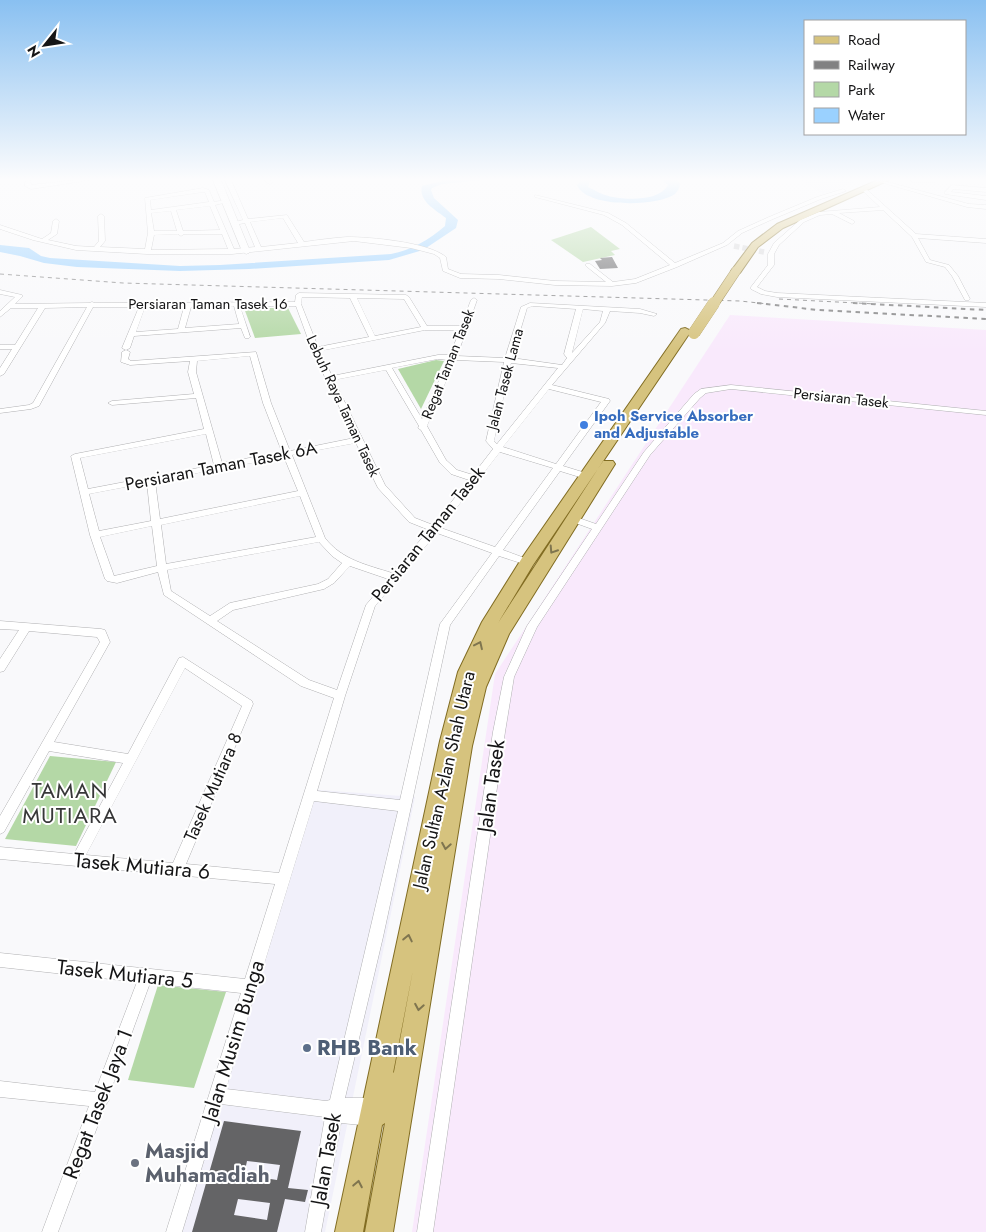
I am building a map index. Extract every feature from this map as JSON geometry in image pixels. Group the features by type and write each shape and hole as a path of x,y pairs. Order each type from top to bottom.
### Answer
{"main road":[{"name":"Jalan Sultan Azlan Shah Utara","path":"349,1232 375,1112 449,741 466,672 488,626 527,562 732,270 763,237"},
{"name":"Jalan Sultan Azlan Shah Utara","path":"379,1232 463,746 477,687 501,632 690,332"},
{"path":"391,1165 389,1153 390,1134 375,1112 390,1104 404,1048 413,1041"}],"street":[{"path":"32,237 76,248 147,252 232,252 331,240 360,239 408,245 441,254 445,270 455,275 499,277 555,283 612,284 629,283 675,266 725,244 735,237"},
{"path":"43,241 49,237"},
{"path":"95,249 102,241 102,237"},
{"path":"147,252 151,237"},
{"path":"227,237 232,252"},
{"path":"240,237 246,251"},
{"path":"254,237 259,249"},
{"path":"298,237 302,244"},
{"path":"640,237 675,266"},
{"path":"783,237 776,244 772,254 771,265 753,288 763,293 986,305"},
{"path":"915,237 928,261 947,266 955,276 967,299"},
{"path":"936,237 986,241"},
{"path":"725,244 734,246"},
{"path":"764,252 772,254"},
{"path":"588,265 612,284"},
{"path":"0,292 20,296 0,315"},
{"path":"298,304 299,295 406,297 425,328"},
{"path":"352,295 373,338"},
{"name":"Regat Taman Tasek","path":"422,428 453,357 474,300"},
{"path":"0,410 31,407 36,404 92,304"},
{"path":"143,304 131,334 124,360 130,363 194,359 252,350 263,392 321,539 333,554 348,562 393,577"},
{"path":"181,330 188,304"},
{"path":"236,304 247,337"},
{"name":"Persiaran Taman Tasek 16","path":"10,306 298,304"},
{"name":"Lebuh Raya Taman Tasek","path":"298,304 316,350 381,486 409,517 435,530 527,562"},
{"path":"0,374 43,305"},
{"name":"Jalan Tasek Lama","path":"580,307 527,305 508,360 489,438 497,448 586,476"},
{"path":"571,358 568,354 580,307 654,314"},
{"name":"Persiaran Taman Tasek","path":"283,879 340,696 371,605 435,530 497,448 603,322 607,309"},
{"path":"131,334 243,326"},
{"path":"316,350 425,328 464,328"},
{"path":"572,342 582,346"},
{"path":"0,348 17,347"},
{"path":"330,379 438,357 508,360 564,367"},
{"path":"194,359 192,372 219,468"},
{"path":"388,367 422,428 449,469 459,475 473,478"},
{"name":"Jalan Tasek","path":"313,1232 332,1110 374,946 445,624 606,401 548,386"},
{"name":"Persiaran Tasek","path":"697,396 704,391 731,387 986,413"},
{"path":"112,403 198,396"},
{"name":"Jalan Tasek","path":"425,1232 499,732 510,677 532,626 647,454 697,396"},
{"path":"208,431 75,456 95,535 111,580 162,568 321,539"},
{"name":"Persiaran Taman Tasek 6A","path":"84,492 219,468 358,440"},
{"path":"151,480 167,593 305,683 340,696"},
{"path":"95,535 156,521 303,493"},
{"path":"573,519 599,528"},
{"path":"210,621 230,607 322,587 332,581 348,562"},
{"path":"0,624 100,633 103,636 104,642 0,828"},
{"path":"0,668 26,627"},
{"name":"Tasek Mutiara 8","path":"130,759 183,661 248,704 177,869"},
{"path":"46,746 130,759 77,860"},
{"path":"310,795 404,806"},
{"name":"Tasek Mutiara 6","path":"0,853 283,879"},
{"name":"Jalan Musim Bunga","path":"174,1232 283,879"},
{"name":"Tasek Mutiara 5","path":"0,960 250,987"},
{"name":"Regat Tasek Jaya 1","path":"50,1232 146,976"},
{"path":"0,1089 100,1100"},
{"path":"216,1096 332,1110 375,1112"}],"shaded area":[{"path":"730,315 986,330 986,1232 412,1232 495,674"},
{"path":"306,789 415,797 325,1232 167,1232"}],"green space":[{"path":"559,237 605,237 620,249 611,251 615,255 583,262 551,240"},
{"path":"244,308 288,308 301,334 255,338"},
{"path":"436,360 444,361 421,409 398,369"},
{"path":"50,756 116,762 76,846 5,839"},
{"path":"158,985 226,992 194,1088 128,1080"}],"water":[{"path":"431,237 442,237 423,250 389,260 249,269 180,271 77,267 44,263 0,252 0,245 29,248 41,256 50,258 180,266 391,254 420,244"}],"building":[{"path":"612,257 618,268 600,269 595,261 602,260 600,258"},
{"path":"224,1121 301,1131 288,1188 308,1190 305,1202 285,1199 277,1232 192,1232","holes":["247,1161 280,1165 277,1180 244,1175","238,1199 270,1203 267,1220 234,1215"]}],"tunnel":[{"path":"734,246 764,252"}],"railway":[{"path":"0,274 123,283 740,301 768,304"},
{"path":"779,299 876,304"},
{"path":"757,303 818,310 986,319"},
{"path":"853,303 986,310"}],"place":[{"name":"Ipoh Service Absorber and Adjustable","path":"584,425"},
{"name":"RHB Bank","path":"307,1048"},
{"name":"Masjid Muhamadiah","path":"135,1163"}],"district":[{"name":"TAMAN MUTIARA","path":"70,802"}]}
